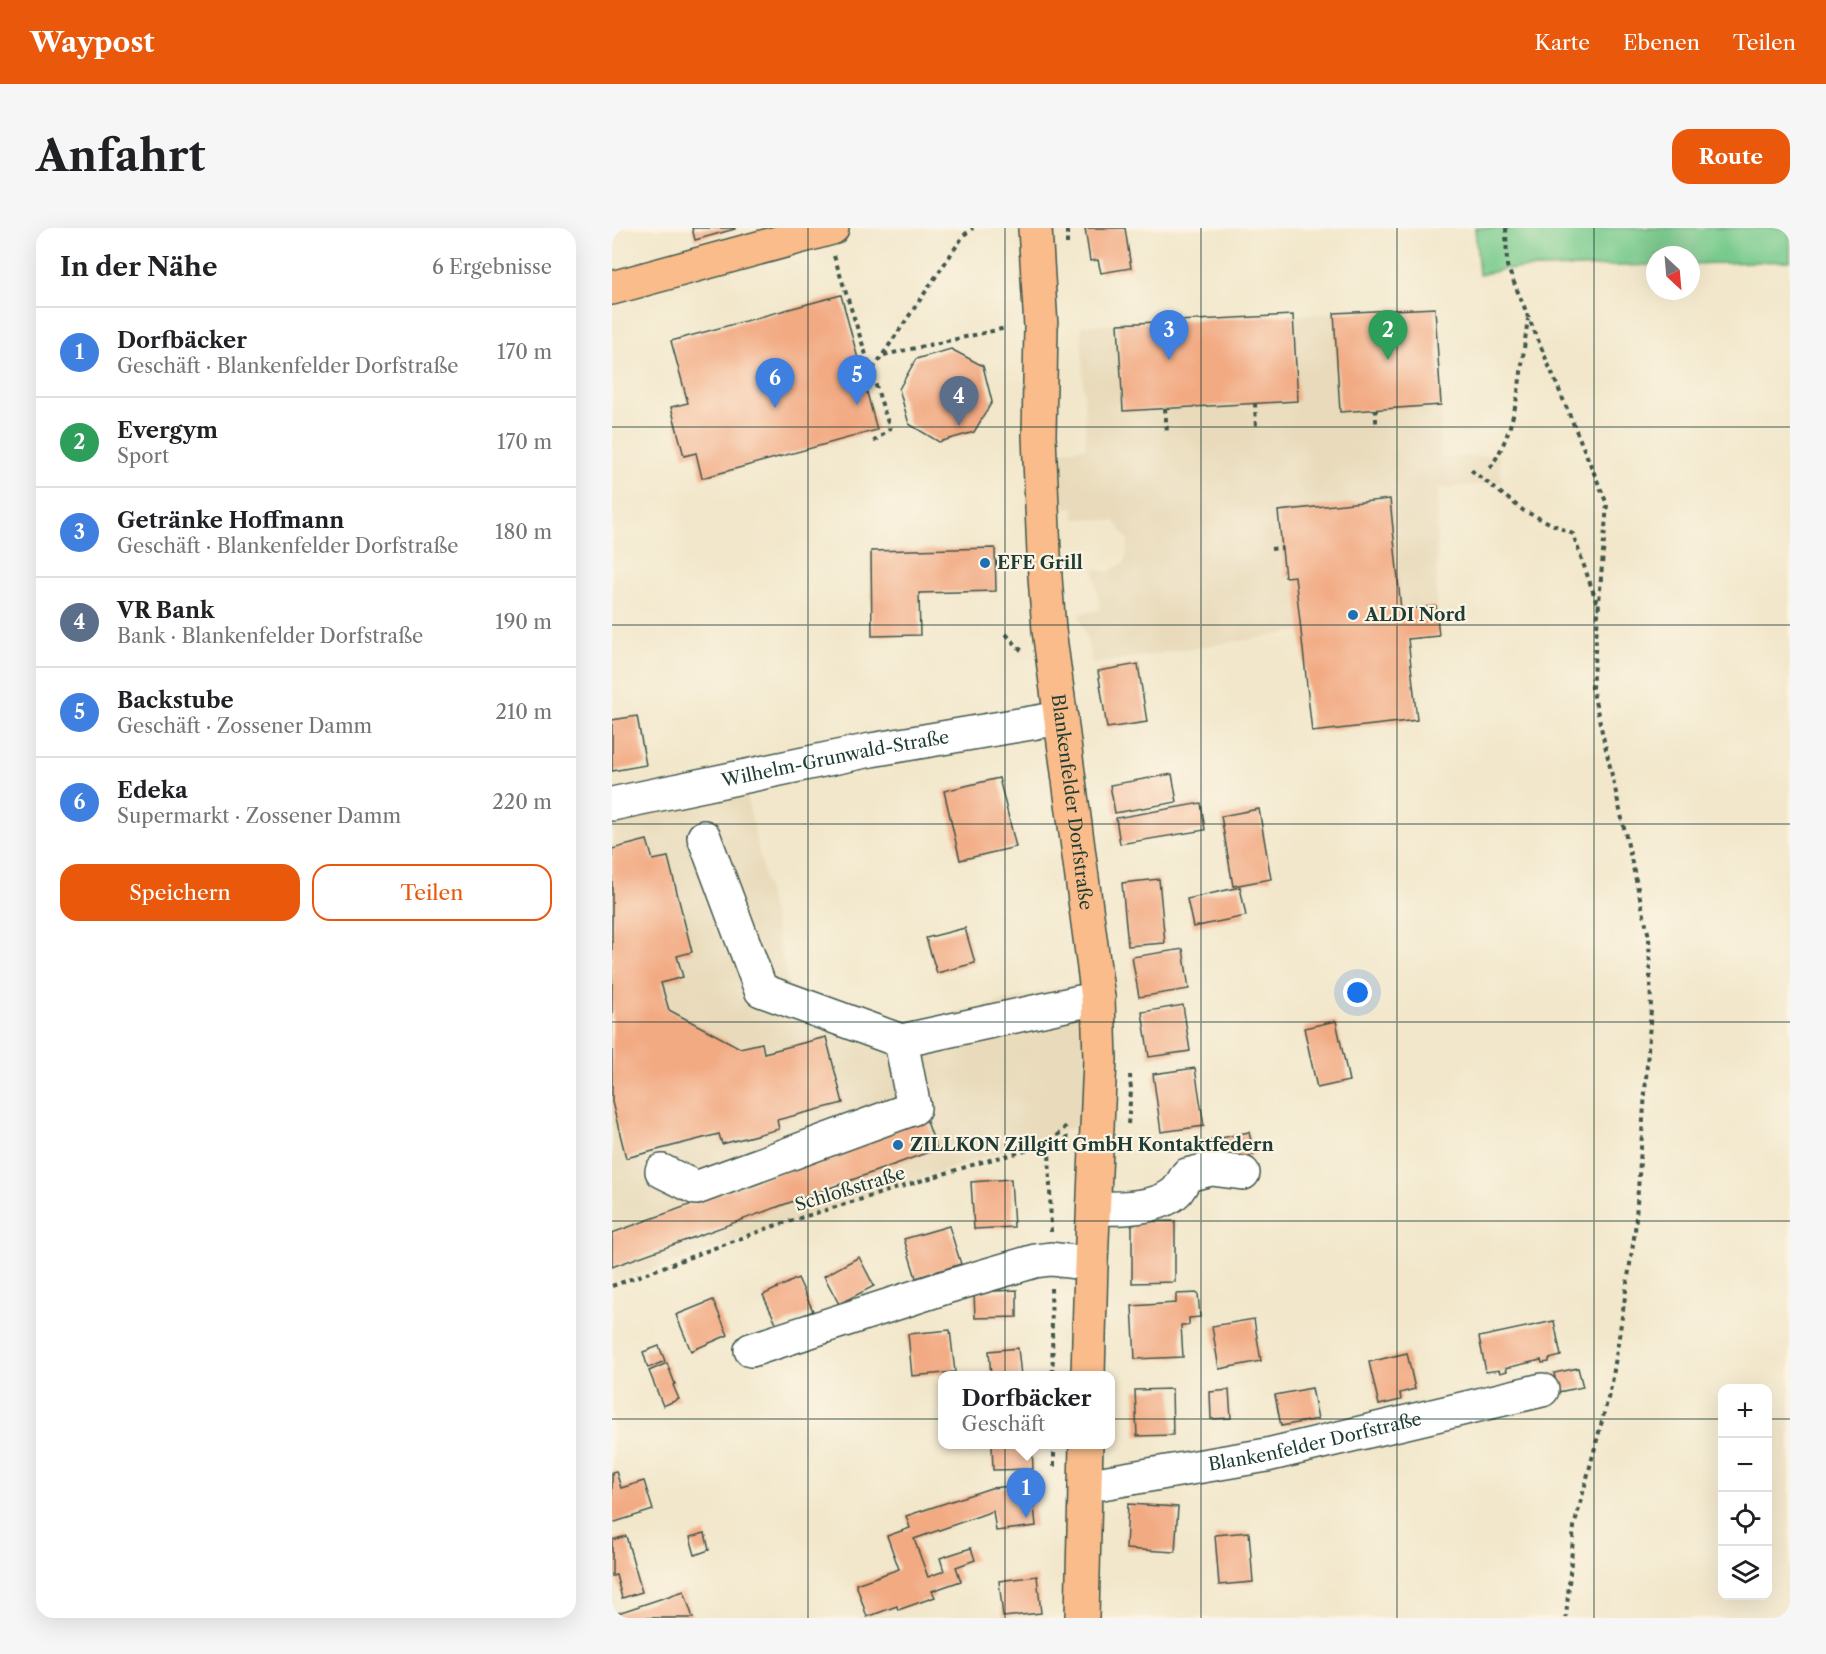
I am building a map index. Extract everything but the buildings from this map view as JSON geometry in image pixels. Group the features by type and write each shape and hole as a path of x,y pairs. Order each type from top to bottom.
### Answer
{"main road":[{"path":"612,288 829,228"},
{"name":"Blankenfelder Dorfstraße","path":"1035,228 1041,327 1039,436 1045,577 1098,998 1100,1059 1090,1264 1088,1371"},
{"path":"1083,1618 1086,1449"}],"street":[{"name":"Wilhelm-Grunwald-Straße","path":"612,804 871,750 1061,718"},
{"path":"704,837 761,990 901,1041 1098,998"},
{"path":"662,1171 696,1188 914,1108 901,1041"},
{"path":"1094,1208 1122,1209 1156,1202 1176,1192 1187,1175 1211,1169 1243,1173"},
{"path":"751,1350 936,1290 1035,1261 1051,1259 1090,1264"},
{"name":"Blankenfelder Dorfstraße","path":"1085,1484 1267,1455 1542,1390"}],"path":[{"path":"829,228 890,429 873,442"},
{"path":"873,370 964,235 973,228"},
{"path":"1506,228 1507,266 1607,504 1592,688 1649,937 1651,1008 1635,1231 1612,1383 1574,1527 1566,1618"},
{"path":"1490,468 1499,455 1513,423 1528,316"},
{"path":"883,355 1006,328"},
{"path":"1255,403 1256,428"},
{"path":"1166,408 1167,432"},
{"path":"1376,409 1376,424"},
{"path":"1471,470 1524,512 1573,534 1600,610"},
{"path":"1271,549 1282,548"},
{"path":"996,563 1006,562"},
{"name":"Schloßstraße","path":"612,1286 774,1226 982,1162 1049,1145 1098,1126"}],"shaded area":[{"path":"1435,308 1441,405 1440,458 1499,455 1501,482 1438,489 1436,606 1439,636 1408,640 1417,720 1312,732 1301,631 1092,664 1079,614 1100,610 1094,568 1107,572 1125,563 1128,540 1115,521 1073,518 1075,507 1058,509 1055,452 1086,447 1081,326"},
{"path":"746,793 788,986 897,1028 1078,983 1092,1121 612,1283 612,822"}],"green space":[{"path":"1475,228 1790,228 1790,261 1700,264 1700,246 1646,246 1646,265 1505,269 1479,275"}],"place":[{"name":"Getränke Hoffmann","path":"1169,360"},
{"name":"Evergym","path":"1388,360"},
{"name":"Backstube","path":"857,405"},
{"name":"Edeka","path":"775,408"},
{"name":"VR Bank","path":"959,426"},
{"name":"EFE Grill","path":"985,563"},
{"name":"ALDI Nord","path":"1353,615"},
{"name":"ZILLKON Zillgitt GmbH Kontaktfedern","path":"898,1145"},
{"name":"Dorfbäcker","path":"1026,1518"}]}
